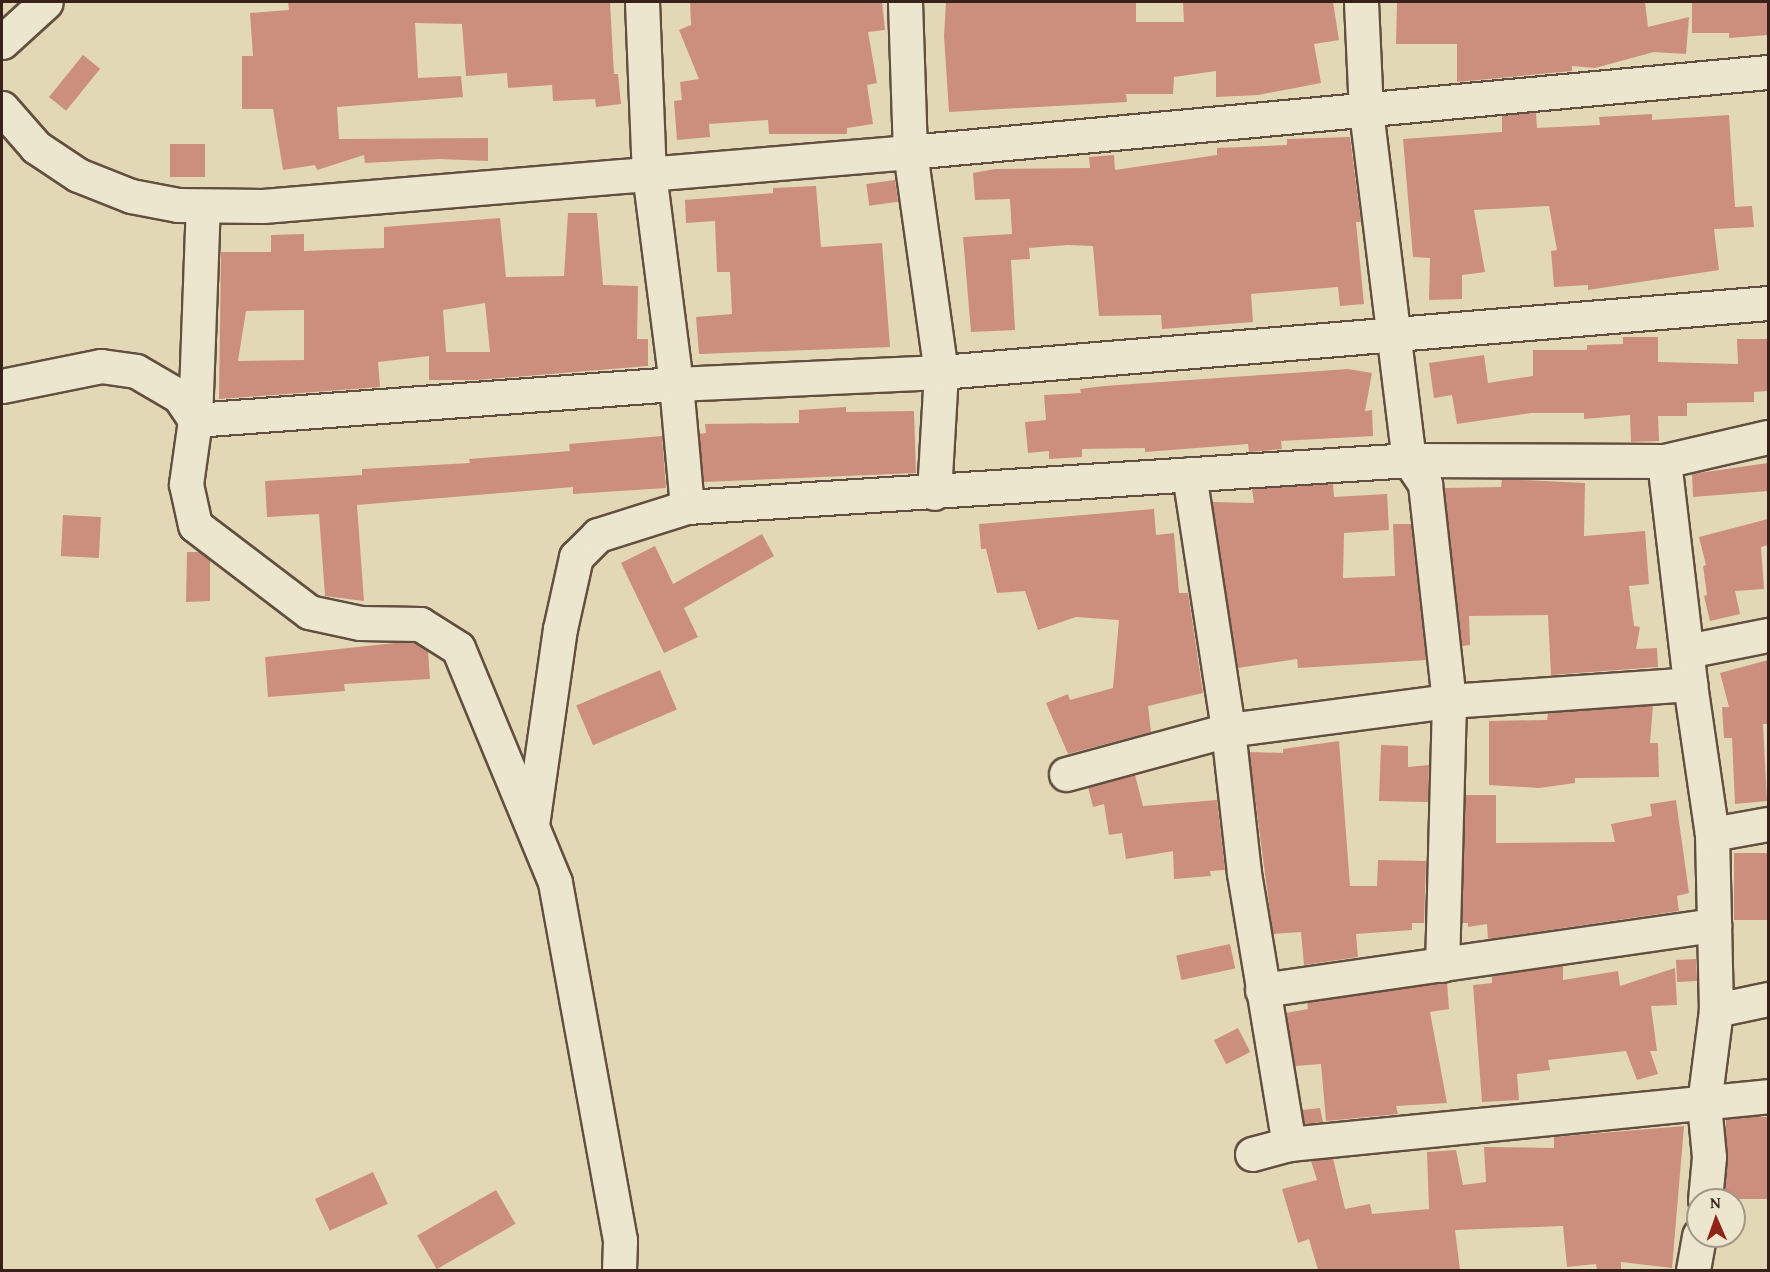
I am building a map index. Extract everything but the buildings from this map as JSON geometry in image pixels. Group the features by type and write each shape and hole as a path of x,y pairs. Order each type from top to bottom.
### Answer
{"street":[{"path":"2,42 46,2"},
{"path":"642,2 649,173 676,384 687,507"},
{"path":"905,2 910,152 941,372 934,493"},
{"path":"1361,2 1366,111 1393,333 1409,460 1425,484 1449,701 1442,965"},
{"path":"2,108 36,147 78,175 131,196 203,206 263,206 910,152 1768,72"},
{"path":"203,206 195,420 186,484 195,525 309,612 360,622 420,624 458,648 555,882 564,917 620,1240 619,1270"},
{"path":"195,420 676,384 941,372 1768,303"},
{"path":"2,386 101,366 136,371 179,396 195,420"},
{"path":"532,825 560,629 576,557 598,535 687,507 934,493 1409,460 1664,461 1768,437"},
{"path":"1664,461 1690,684 1712,834 1716,1010 1704,1104 1709,1157 1706,1188"},
{"path":"1190,474 1228,730 1244,873 1289,1144"},
{"path":"1687,651 1768,635"},
{"path":"1066,774 1228,730 1449,701 1690,684"},
{"path":"1712,834 1768,824"},
{"path":"1262,990 1714,925"},
{"path":"1716,1010 1768,999"},
{"path":"1252,1154 1289,1144 1768,1096"},
{"path":"1693,1270 1697,1248"}]}
